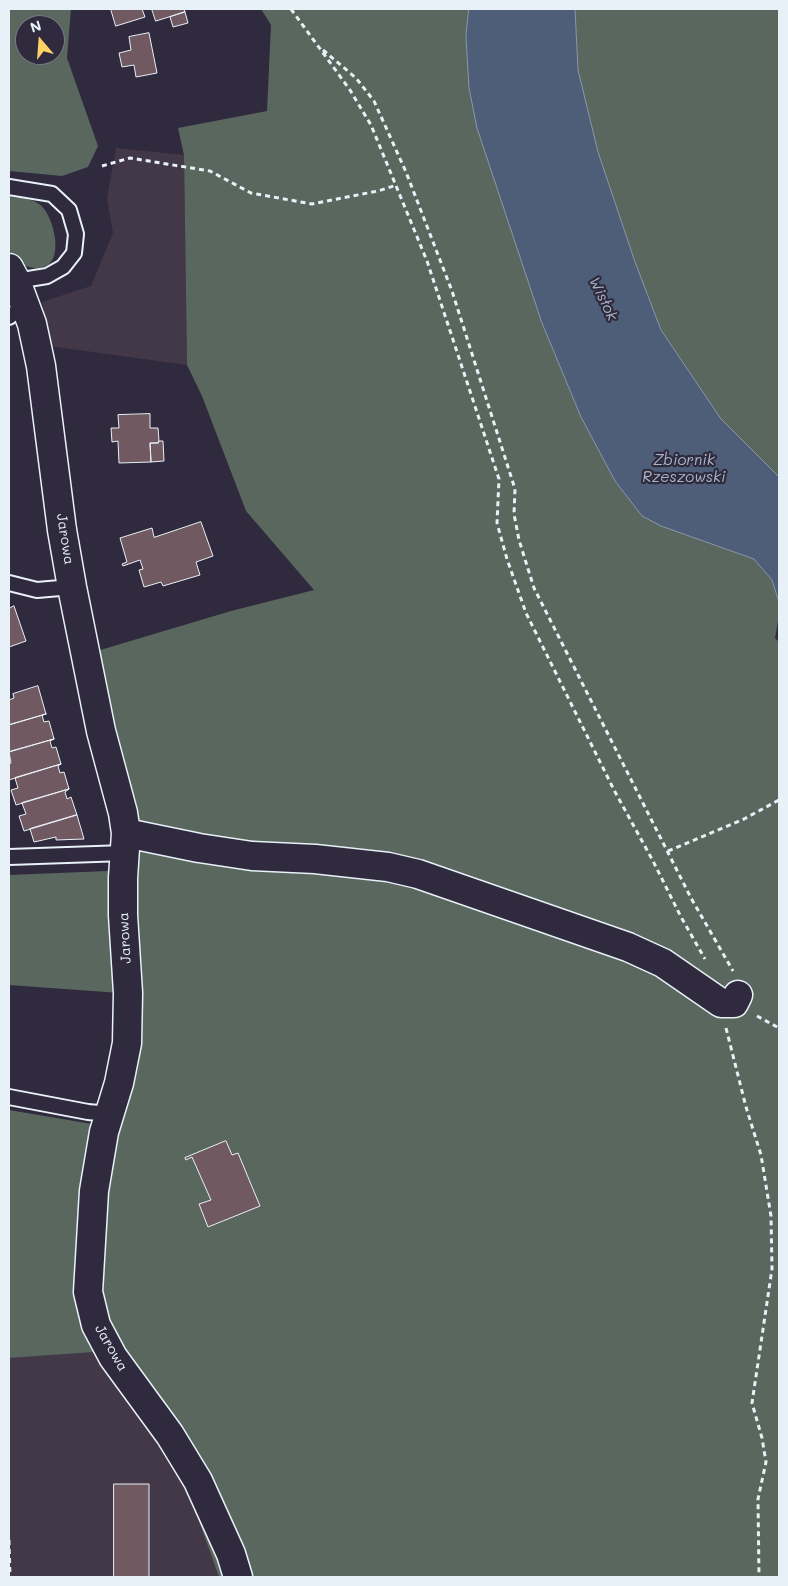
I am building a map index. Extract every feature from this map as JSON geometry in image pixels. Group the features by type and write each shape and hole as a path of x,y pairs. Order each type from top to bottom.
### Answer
{"street":[{"name":"Jarowa","path":"15,293 32,324 41,366 62,530 72,587 101,731 123,813 125,843 123,915 128,993 127,1043 119,1083 104,1132 94,1191 88,1292 96,1325 113,1357 170,1435 198,1482 231,1554 238,1577"},
{"path":"125,843 199,848 252,856 342,862 388,867 418,874 628,947 663,963 729,999"}],"lane":[{"path":"9,187 52,194 69,210 76,234 74,254 63,267 15,293"},
{"path":"9,583 37,590 72,587"},
{"path":"9,856 125,843"},
{"path":"9,1097 88,1112 110,1114"}],"path":[{"path":"291,9 350,90 372,125 427,261 499,479 497,523 507,559 526,613 614,790 709,966"},
{"path":"318,46 356,78 374,101 406,172 452,291 515,489 514,514 519,540 534,588 691,898 739,980 729,999 730,1048 761,1155 771,1216 772,1269 752,1403 762,1438 766,1462 758,1499 759,1577"},
{"path":"102,166 130,158 210,171 251,193 312,204 378,191 397,185"},
{"path":"668,851 744,819 779,800"},
{"path":"9,1540 10,1577"}],"shaded area":[{"path":"9,9 71,9 67,58 98,146 88,167 62,176 9,171"},
{"path":"261,9 469,9 466,37 469,88 477,128 542,323 581,417 615,481 642,516 661,526 754,559 772,580 779,602 775,638 779,642 779,1577 219,1577 184,1479 95,1352 9,1358 9,1110 92,1124 98,1103 112,1084 120,993 9,985 9,875 107,871 139,821 97,651 231,611 314,590 246,511 202,396 187,365 184,155 178,128 267,111 271,25"},
{"path":"575,9 779,9 779,477 721,419 661,330 635,262 598,152 578,70"},
{"path":"116,148 184,155 187,365 49,346 42,302 91,286 113,233 107,198"},
{"path":"9,197 36,202 44,208 48,215 54,233 55,251 53,259 44,267 32,268 27,266 16,260 10,251 8,233"},
{"path":"95,1352 184,1479 219,1577 9,1577 9,1358"}],"water":[{"name":"Zbiornik Rzeszowski","path":"469,9 575,9 578,70 598,152 635,262 661,330 721,419 779,477 779,602 772,580 754,559 661,526 642,516 615,481 581,417 542,323 477,128 469,88 466,37"}],"building":[{"path":"111,9 142,9 145,17 116,26"},
{"path":"152,9 184,9 185,12 156,21"},
{"path":"185,12 188,23 173,27 170,17"},
{"path":"149,33 157,73 136,77 134,65 122,67 119,53 131,50 129,37"},
{"path":"150,414 150,428 158,428 159,441 158,443 150,443 151,462 119,463 118,441 112,442 111,428 119,428 118,415"},
{"path":"163,441 164,461 151,462 150,443 158,443"},
{"path":"201,522 213,556 196,562 200,575 163,586 161,582 144,587 139,570 143,569 140,560 123,566 122,564 127,562 120,538 152,528 154,537"},
{"path":"14,606 26,641 9,647 9,609"},
{"path":"38,686 46,714 9,725 9,700 14,698 13,694"},
{"path":"42,715 44,722 49,721 54,739 9,752 9,725"},
{"path":"54,739 50,741 52,748 56,747 61,764 9,780 9,764 11,763 9,752"},
{"path":"61,764 58,766 60,773 64,772 69,789 16,805 11,790 18,788 15,778"},
{"path":"69,789 65,792 67,799 71,797 77,815 24,831 19,816 26,814 22,803"},
{"path":"77,815 84,839 56,840 56,837 34,842 30,829"},
{"path":"226,1141 232,1155 238,1153 260,1206 208,1227 199,1204 211,1200 192,1157 186,1160 185,1158"},
{"path":"114,1484 149,1484 149,1577 114,1577"}],"water label":[{"name":"Wisłok","path":"603,299"}]}
